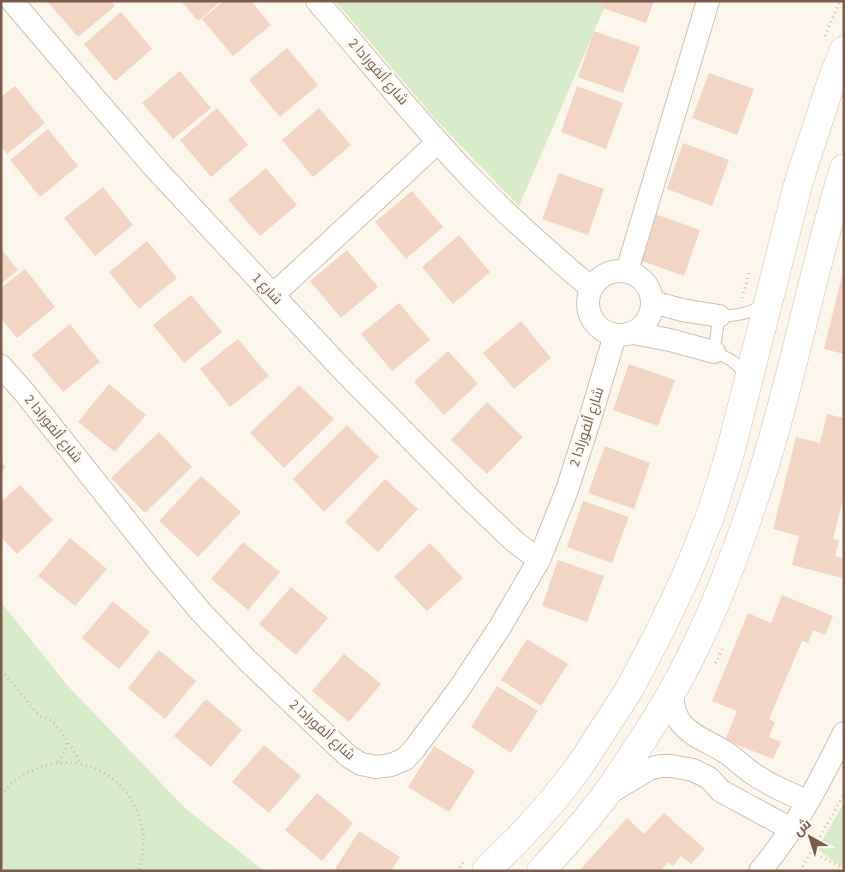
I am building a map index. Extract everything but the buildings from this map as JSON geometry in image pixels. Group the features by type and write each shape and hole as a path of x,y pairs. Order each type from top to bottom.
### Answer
{"street":[{"name":"شارع 1","path":"12,1 154,167 339,366 468,498 514,541 539,560"},
{"name":"شارع ألفورادا 2","path":"317,1 474,181 551,254 592,288"},
{"path":"627,271 708,1"},
{"path":"477,864 518,839 550,804 579,767 629,690 687,574 711,514 730,453 799,181 831,83 844,50"},
{"path":"273,295 438,142"},
{"path":"541,871 606,794 636,751 692,655 720,592 745,528 766,464 805,319 836,192 844,168"},
{"path":"624,334 639,329 649,317 653,302 651,292 645,282 637,275 627,271 616,271 606,274 598,280 588,298 588,308 597,326 606,332 670,340 714,352"},
{"path":"653,302 682,310 719,316"},
{"name":"شارع ألفورادا 2","path":"1,366 201,612 262,675 348,756 361,764 376,767 391,765 405,759 415,748 460,689 500,628 539,560 567,490 592,412 624,334"},
{"path":"673,690 673,708 681,724 688,730 727,753 752,773 770,784 807,801"},
{"path":"760,871 791,829 844,733"},
{"path":"684,769 683,762 686,750 696,742 703,740"},
{"path":"721,791 734,787 738,782 740,768 738,762"},
{"path":"606,794 649,769 671,766 693,770 709,778 721,791 791,829"},
{"path":"518,839 527,846 530,852 530,860 521,871"}],"lane":[{"path":"749,380 742,369 733,361 714,352 719,316 744,314 768,303"}],"path":[{"path":"2,673 35,711 51,720 61,731 82,764"},
{"path":"57,763 66,749 67,742"},
{"path":"1,795 17,778 43,766 57,763 82,764 99,770 115,780 127,793 136,808 142,825 144,843 142,861 138,871"},
{"path":"1,787 6,788"},
{"path":"800,871 844,796"},
{"path":"812,852 844,869"},
{"path":"456,871 477,864"}],"green space":[{"path":"335,1 607,1 519,206 436,120"},
{"path":"1,602 67,685 185,808 264,871 1,871"},
{"path":"844,803 844,869 817,849"}]}
